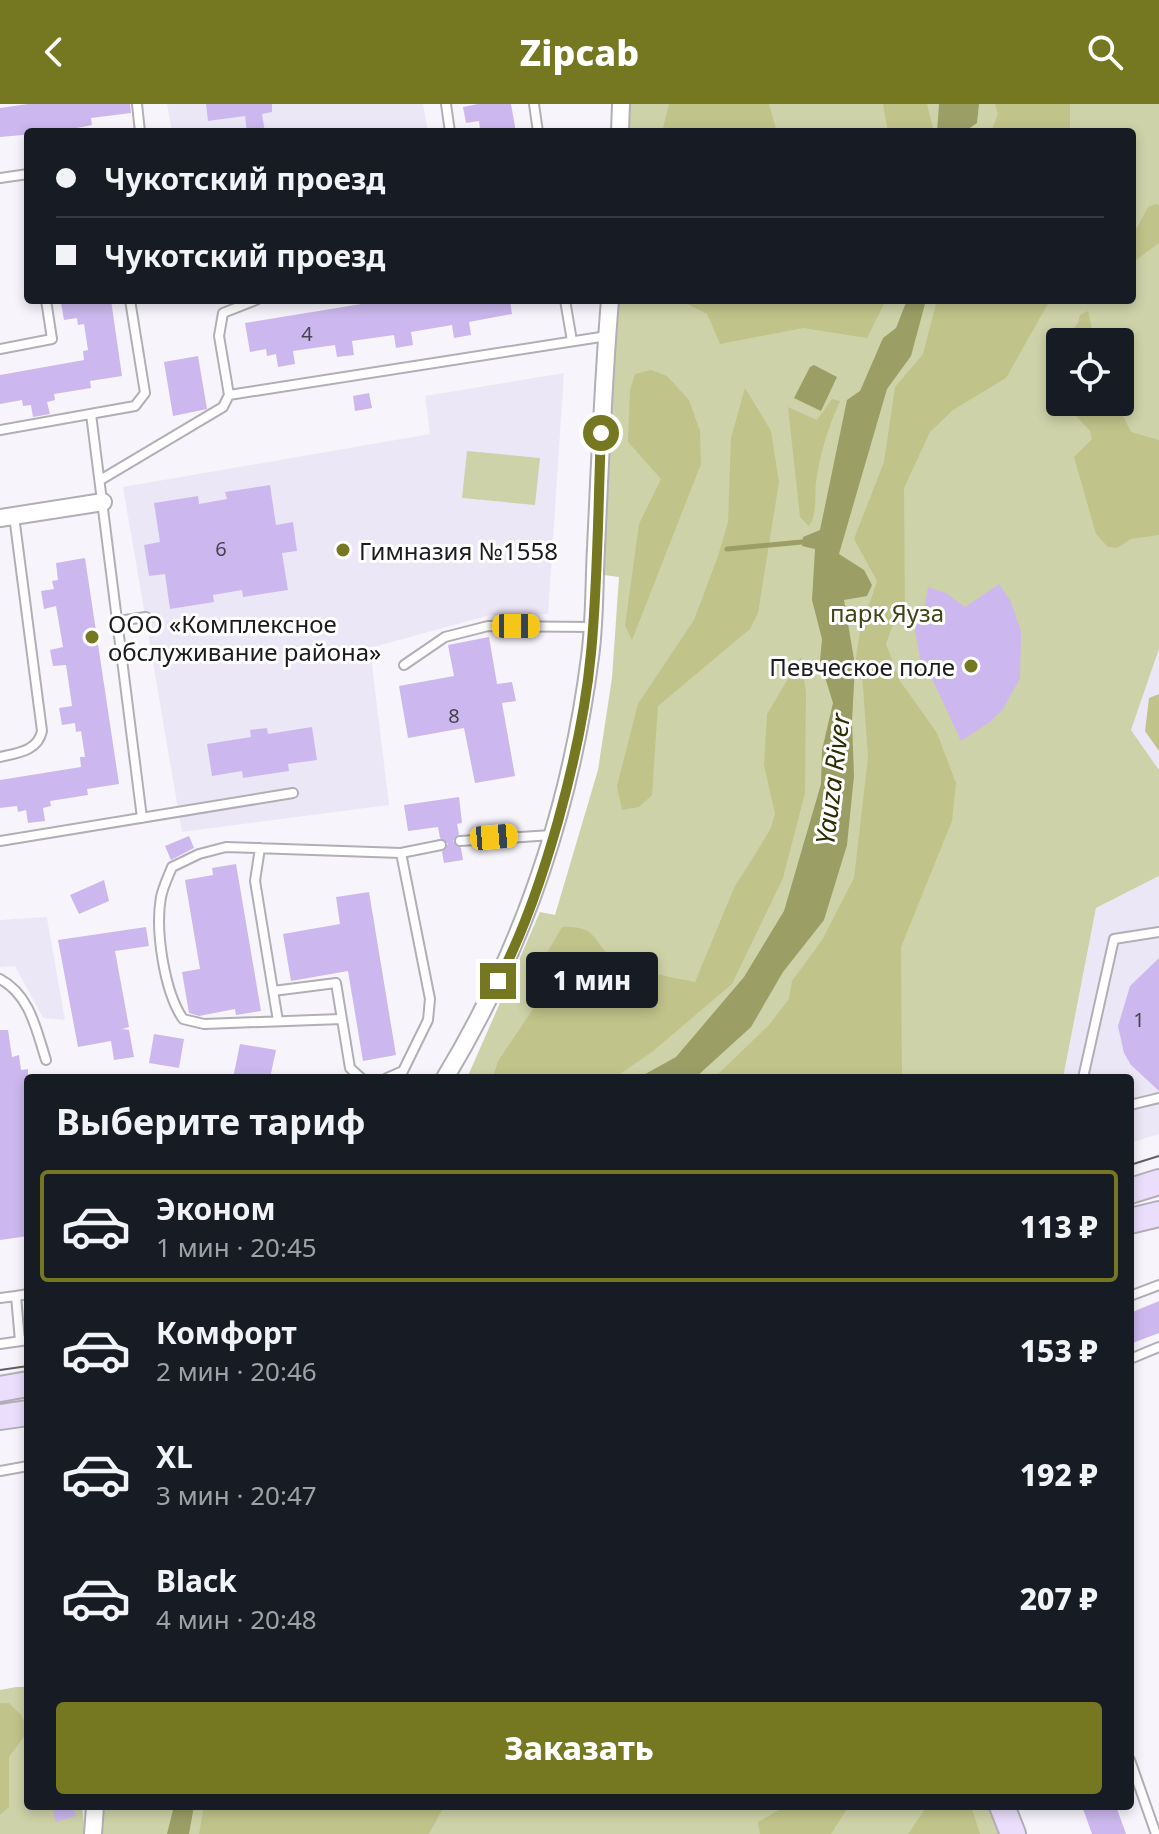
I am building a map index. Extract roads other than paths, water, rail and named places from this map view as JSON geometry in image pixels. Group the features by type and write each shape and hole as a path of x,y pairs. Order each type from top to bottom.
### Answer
{"main road":[{"path":"1134,1190 1159,1182"},
{"path":"1134,1220 1159,1214"},
{"path":"0,1389 24,1385"},
{"path":"0,1417 24,1414"},
{"path":"1004,1810 1013,1834"}],"street":[{"path":"620,128 621,104"},
{"path":"447,1074 506,966 529,909 576,745 592,627 610,304"},
{"path":"7,517 103,502"},
{"path":"93,1834 95,1810"}],"lane":[{"path":"137,104 140,128"},
{"path":"446,104 449,128"},
{"path":"534,104 537,128"},
{"path":"0,178 24,175"},
{"path":"0,349 52,339 47,304"},
{"path":"0,430 135,406 145,393 131,304"},
{"path":"102,479 223,407 229,395 219,336 223,313 246,304"},
{"path":"566,304 572,341"},
{"path":"229,395 607,336"},
{"path":"91,414 102,479 142,818"},
{"path":"0,757 33,747 40,740 42,731 7,517"},
{"path":"118,621 146,617"},
{"path":"404,665 445,637 488,626 592,627"},
{"path":"0,841 293,793"},
{"path":"460,841 552,835"},
{"path":"341,1019 204,1024 183,1019 172,1004 163,953 161,898 172,867 199,854 226,847 401,853 441,845"},
{"path":"260,848 255,881 278,1021"},
{"path":"396,1074 403,1071 419,1044 429,1009 401,853"},
{"path":"1084,1074 1114,939 1159,932"},
{"path":"0,979 17,988 33,1019 46,1060"},
{"path":"273,991 336,983 350,1068 357,1074"},
{"path":"1134,1104 1159,1098"},
{"path":"1134,1294 1159,1285"},
{"path":"0,1298 24,1295"},
{"path":"0,1344 24,1340 16,1296"},
{"path":"1134,1357 1159,1347"},
{"path":"0,1471 24,1467"},
{"path":"1134,1771 1156,1834"}],"water":[{"path":"939,104 979,104 977,123 970,128 937,128"},
{"name":"Yauza River","path":"905,304 925,304 911,356 887,389 839,554 864,570 872,585 867,596 844,600 855,665 852,721 854,776 847,845 824,920 783,972 751,1027 699,1074 645,1074 676,1057 744,977 784,911 821,784 822,750 833,703 820,661 822,639 812,600 815,549 802,546 803,537 820,530 847,400 860,391 883,338 896,328"},
{"path":"814,365 837,377 821,411 794,398"},
{"path":"173,1810 193,1810 189,1834 167,1834"}],"waterway":[{"path":"727,549 802,542"}],"tram line":[{"path":"1134,1164 1159,1156"},
{"path":"0,1370 24,1367"}],"place":[{"name":"Гимназия №1558","path":"343,550"},
{"name":"ООО «Комплексное обслуживание района»","path":"92,637"},
{"name":"Певческое поле","path":"971,666"}],"park label":[{"name":"парк Яуза","path":"887,612"}]}
